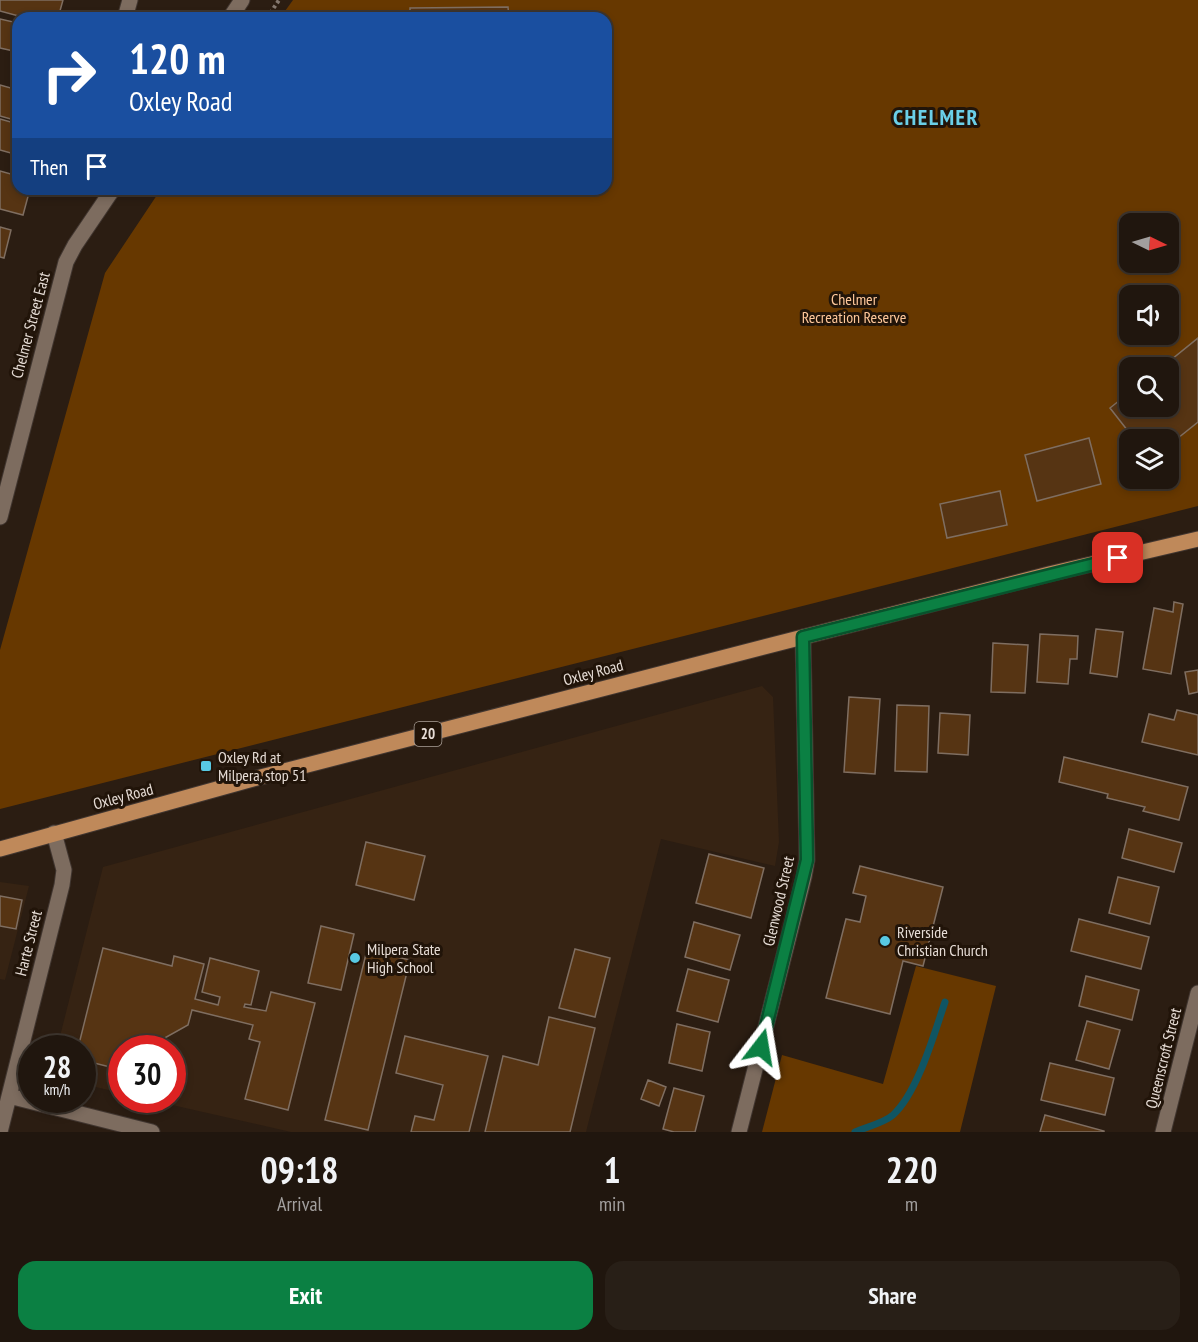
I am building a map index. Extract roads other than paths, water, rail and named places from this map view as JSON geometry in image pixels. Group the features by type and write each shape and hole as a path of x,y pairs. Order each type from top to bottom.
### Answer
{"main road":[{"name":"Oxley Road","path":"0,849 264,776 1049,574 1198,539"}],"street":[{"name":"Chelmer Street East","path":"0,517 66,262 75,244 108,195"},
{"name":"Glenwood Street","path":"739,1132 807,860 803,637"},
{"name":"Harte Street","path":"0,1132 62,885 64,870 54,833"},
{"name":"Queenscroft Street","path":"1163,1132 1198,993"},
{"path":"1183,1053 1198,1058"},
{"path":"9,1096 152,1132"}],"waterway":[{"path":"855,1132 889,1118 902,1105 918,1078 945,1002"}],"place":[{"name":"Oxley Rd at Milpera, stop 51","path":"206,766"},
{"name":"Riverside Christian Church","path":"885,941"},
{"name":"Milpera State High School","path":"355,958"}],"district":[{"name":"CHELMER","path":"936,117"}],"park label":[{"name":"Chelmer Recreation Reserve","path":"854,308"}]}
